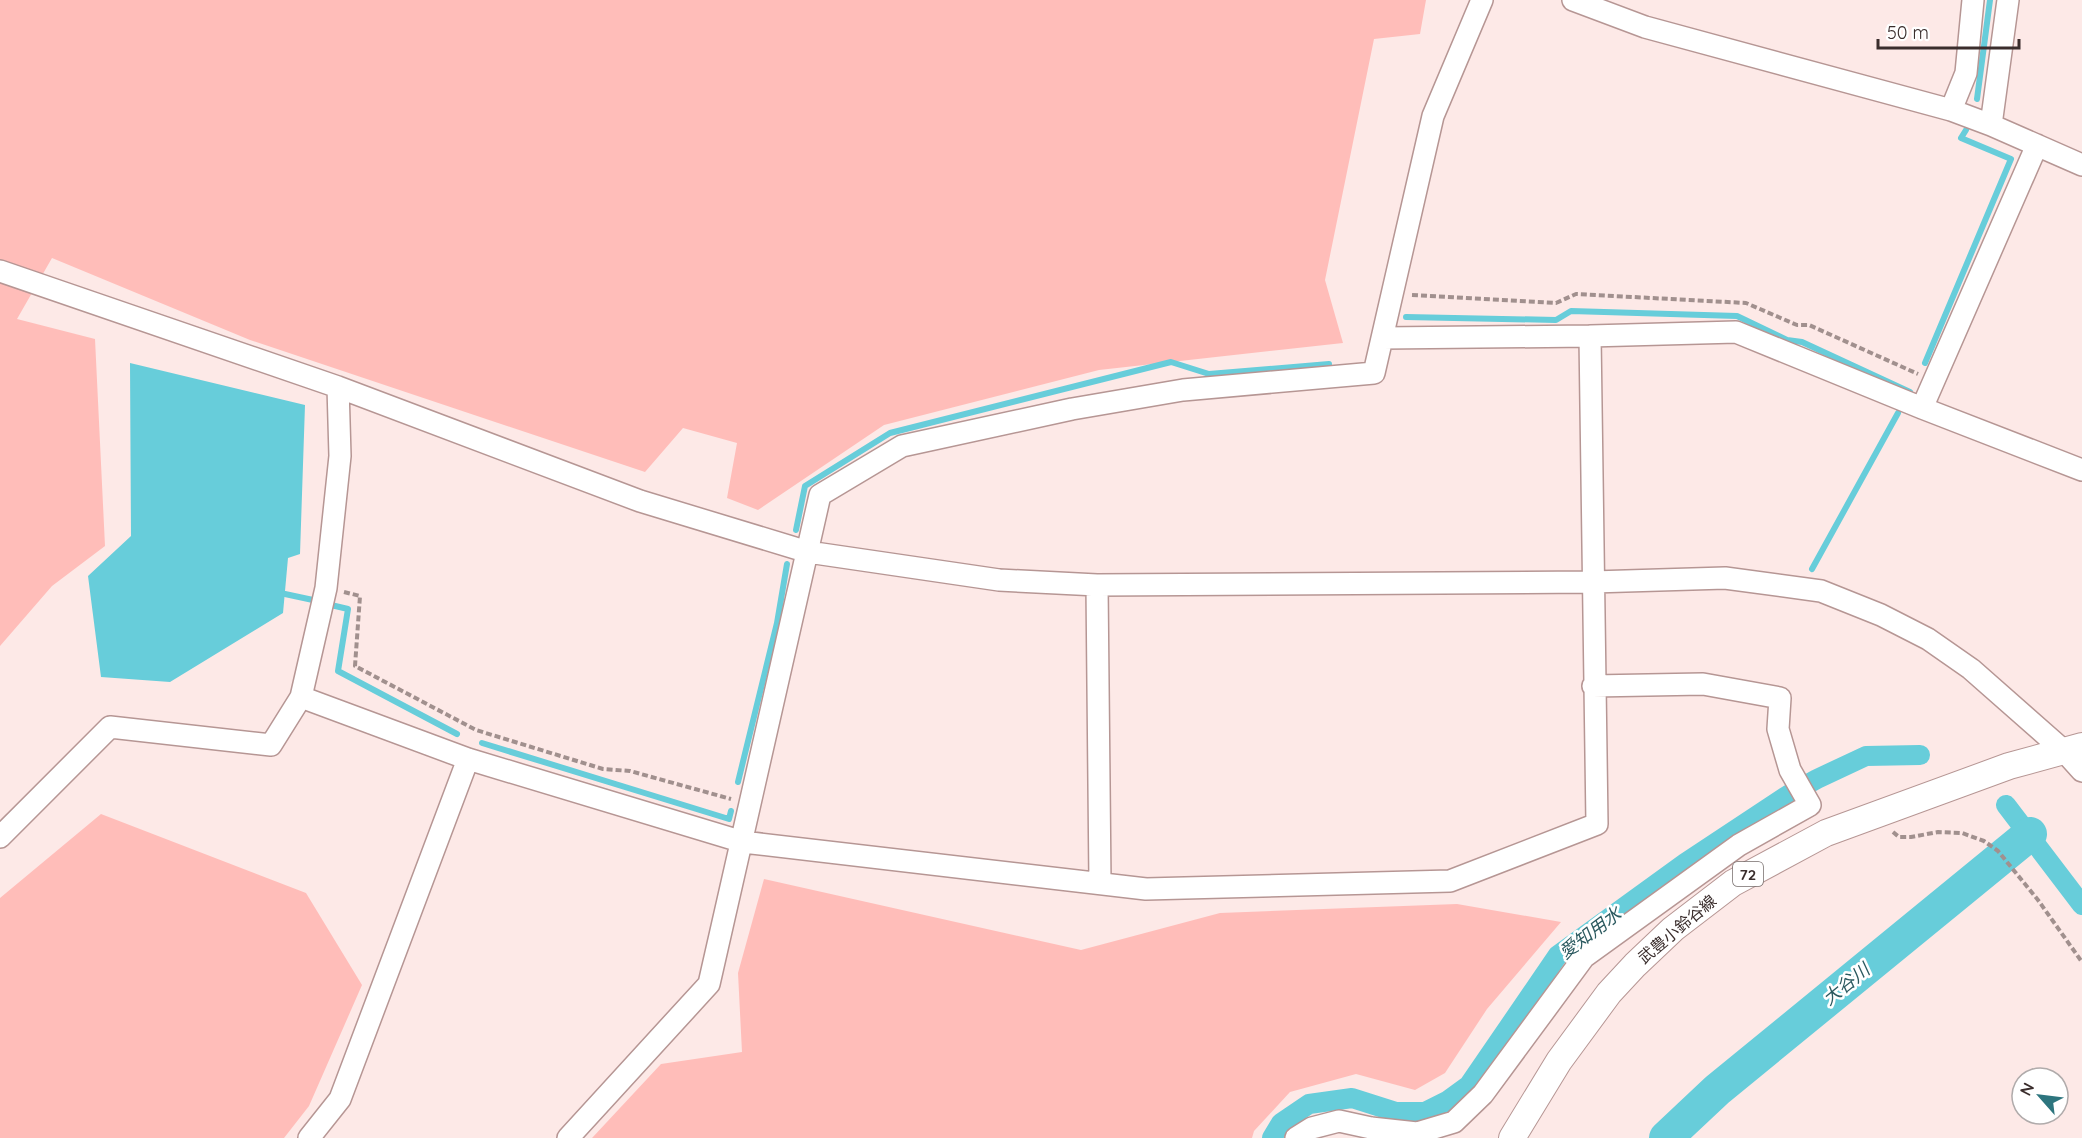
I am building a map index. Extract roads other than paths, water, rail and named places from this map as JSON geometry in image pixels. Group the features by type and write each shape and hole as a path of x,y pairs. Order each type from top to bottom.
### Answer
{"main road":[{"name":"武豊小鈴谷線","path":"1512,1138 1559,1061 1609,993 1635,964 1673,929 1733,883 1826,833 2009,766 2073,749"}],"street":[{"path":"568,1138 709,984 820,495 902,446 1072,409 1183,390 1374,373 1433,116 1482,0"},
{"path":"1573,0 1644,27 1951,110 2082,165"},
{"path":"1951,110 1966,73 1973,0"},
{"path":"1991,125 2008,0"},
{"path":"1922,408 2037,146"},
{"path":"0,271 338,387 640,501 808,552 999,580 1097,585 1593,582 1725,578 1821,591 1881,615 1928,639 1971,669 2073,749 2082,771"},
{"path":"1383,338 1736,332 2082,470"},
{"path":"301,697 468,759 743,842 1146,889 1450,881 1597,824 1593,686 1590,336"},
{"path":"0,837 110,727 270,745 301,697 326,588 340,456 338,387"},
{"path":"1097,585 1101,884"},
{"path":"1296,1138 1312,1128 1339,1121 1371,1128 1417,1133 1454,1122 1483,1094 1584,957 1739,844 1810,805 1793,777 1778,729 1780,698 1702,684 1593,686"},
{"path":"309,1138 340,1099 468,759"}],"water":[{"path":"130,363 305,405 300,554 288,558 283,613 170,682 101,677 88,576 131,536"}],"waterway":[{"path":"1977,99 1990,0"},
{"path":"1925,363 2011,159 1961,138 1966,130"},
{"path":"1406,317 1556,320 1571,311 1737,316 1787,340 1802,342 1910,392"},
{"path":"796,530 805,486 890,433 1171,362 1209,374 1329,364"},
{"path":"1812,569 1898,413"},
{"path":"738,782 777,623 787,564"},
{"path":"285,594 313,600"},
{"path":"331,605 348,609 338,671 457,734"},
{"path":"482,743 729,819 731,811"},
{"name":"愛知用水","path":"1272,1138 1281,1123 1309,1104 1352,1098 1396,1112 1425,1112 1447,1101 1469,1085 1558,955 1685,863 1788,795 1866,756 1920,755"},
{"name":"愛知用水","path":"2006,805 2082,905"},
{"name":"大谷川","path":"1666,1138 1717,1090 2030,834"}]}
